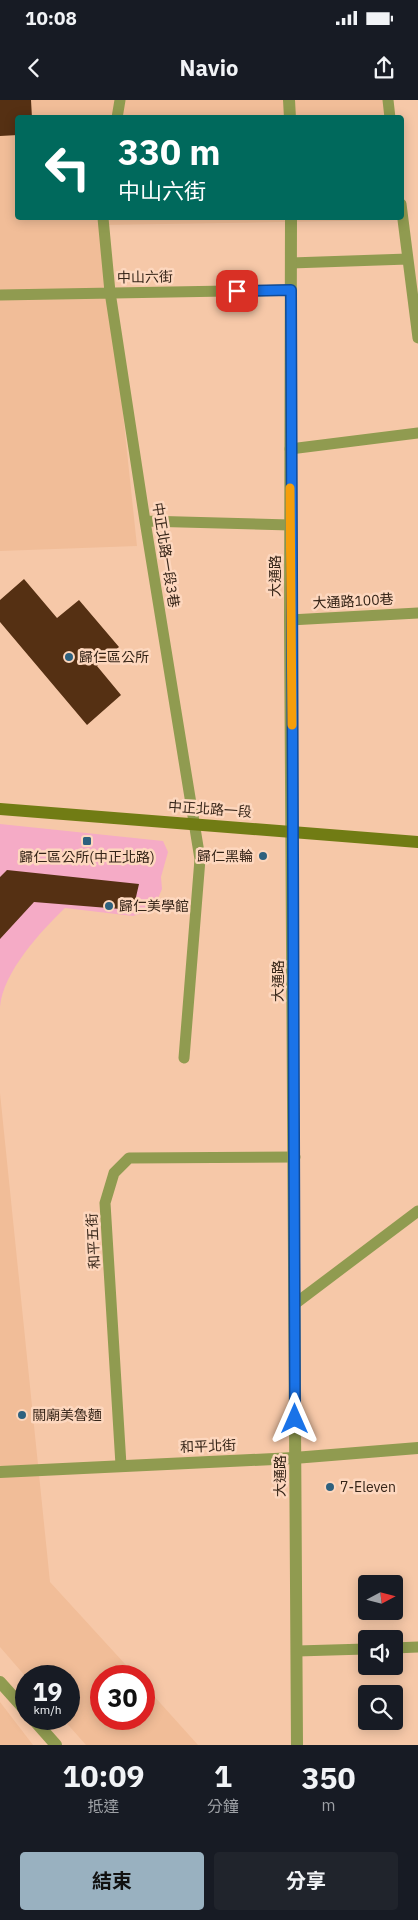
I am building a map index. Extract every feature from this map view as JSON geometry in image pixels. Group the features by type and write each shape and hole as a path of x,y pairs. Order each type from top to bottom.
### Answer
{"street":[{"path":"290,100 290,115"},
{"name":"大通路","path":"291,220 290,620 296,1303 294,1458 297,1745"},
{"name":"中正北路一段","path":"0,809 292,830 418,842"},
{"name":"和平北街","path":"0,1472 294,1458 418,1448"},
{"path":"0,1682 15,1699"},
{"path":"43,1730 56,1745"}],"lane":[{"path":"118,115 120,100"},
{"path":"388,100 390,115"},
{"name":"中正北路一段3巷","path":"103,220 110,292 200,859 184,1058"},
{"path":"403,220 418,338"},
{"path":"291,263 408,259"},
{"name":"中山六街","path":"0,295 291,290"},
{"path":"290,448 418,433"},
{"path":"145,521 290,525"},
{"name":"大通路100巷","path":"290,620 418,613"},
{"name":"和平五街","path":"121,1465 106,1203 114,1173 128,1158 294,1156"},
{"path":"296,1303 418,1211"},
{"path":"403,1648 418,1647"},
{"path":"296,1651 358,1649"}],"shaded area":[{"path":"0,100 384,100 386,115 15,115 15,220 398,220 103,225 137,546 0,551"},
{"path":"0,824 163,841 168,852 161,877 162,889 153,910 133,916 65,908 45,928 16,966 8,980 0,1007"},
{"path":"0,1093 50,1582 126,1665 90,1665 90,1730 155,1730 155,1697 198,1745 86,1745 73,1730 80,1730 80,1665 16,1665 0,1647"},
{"path":"0,1702 15,1722 15,1730 21,1730 33,1745 0,1745"}],"building":[{"path":"0,100 31,100 32,115 15,115 15,135 0,136"},
{"name":"歸仁區公所","path":"24,579 57,618 79,600 119,647 97,666 121,695 87,725 0,622 0,600"},
{"name":"歸仁美學館","path":"7,870 139,884 133,910 34,902 0,939 0,877"}],"slow traffic":[{"path":"290,488 292,725"}],"place":[{"name":"歸仁區公所","path":"69,657"},
{"name":"歸仁區公所(中正北路)","path":"87,841"},
{"name":"歸仁黑輪","path":"263,856"},
{"name":"歸仁美學館","path":"109,906"},
{"name":"關廟美魯麵","path":"22,1415"},
{"name":"7-Eleven","path":"330,1487"}],"route":[{"path":"237,291 291,290 290,620 296,1303 295,1419"}]}
